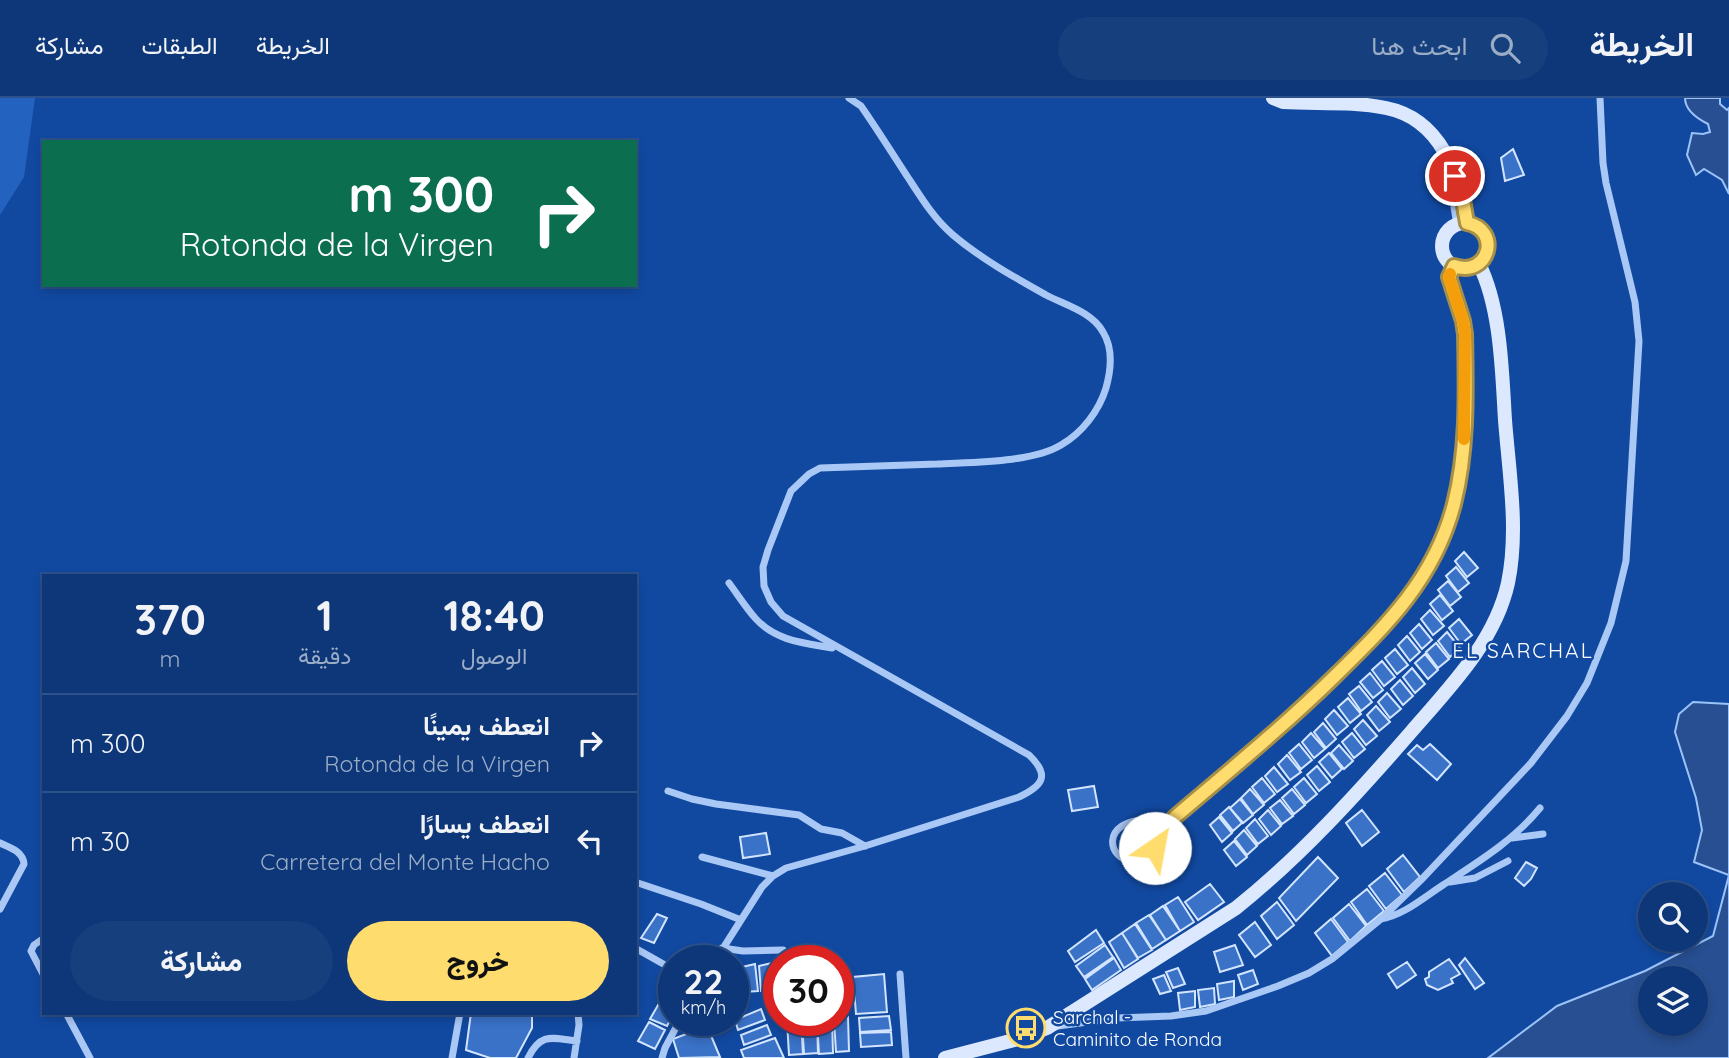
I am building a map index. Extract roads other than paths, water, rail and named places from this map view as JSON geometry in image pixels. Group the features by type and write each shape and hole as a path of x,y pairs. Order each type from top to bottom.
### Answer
{"main road":[{"path":"1273,98 1283,102 1387,108 1406,115 1423,126 1437,140 1448,157 1462,194 1462,220"},
{"path":"1462,220 1445,234 1442,248 1444,256 1451,269 1478,269"},
{"path":"944,1058 1018,1039 1046,1028 1226,915 1262,887 1370,779 1483,643 1507,586 1513,523 1497,328 1478,269 1488,245 1483,231 1462,220"}],"street":[{"path":"724,945 762,887 786,868 1019,797 1034,790 1042,774 1038,763 1030,755 783,616 771,602 764,586 764,567 768,550 792,491 799,482 820,468 994,461 1034,455 1060,446 1082,430 1104,394 1110,376 1108,346 1103,332 1091,318 1045,294 954,236 929,210 861,106 849,98"},
{"path":"1046,1028 1117,1018 1171,1016 1206,1011 1309,973 1332,959 1381,919 1421,880 1531,763 1567,716 1587,682 1611,623 1626,561 1639,341 1635,302 1606,183 1600,98"},
{"path":"1175,817 1135,821 1122,826 1115,834 1115,850 1127,861 1145,858 1155,848 1175,817 1306,705 1378,633 1403,605 1424,574 1454,505 1461,468 1465,334 1451,269"},
{"path":"729,583 768,630 796,642 839,649"},
{"path":"668,791 716,804 799,816 821,829 842,833 864,846"},
{"path":"1381,919 1404,911 1512,838 1540,808"},
{"path":"1512,838 1543,834"},
{"path":"0,843 21,853 24,864 0,909"},
{"path":"702,857 773,876"},
{"path":"1447,883 1475,878 1508,862"},
{"path":"637,883 741,920"},
{"path":"42,939 31,951 42,972"},
{"path":"637,949 658,961"},
{"path":"900,974 906,1058"},
{"path":"67,1015 89,1058"},
{"path":"452,1058 460,1015"},
{"path":"574,1058 578,1015"},
{"path":"662,1058 671,1036"},
{"path":"528,1058 541,1040 549,1038 577,1041"}],"place":[{"name":"Sarchal - Caminito de Ronda","path":"1026,1028"}],"district":[{"name":"EL SARCHAL","path":"1523,650"}]}
